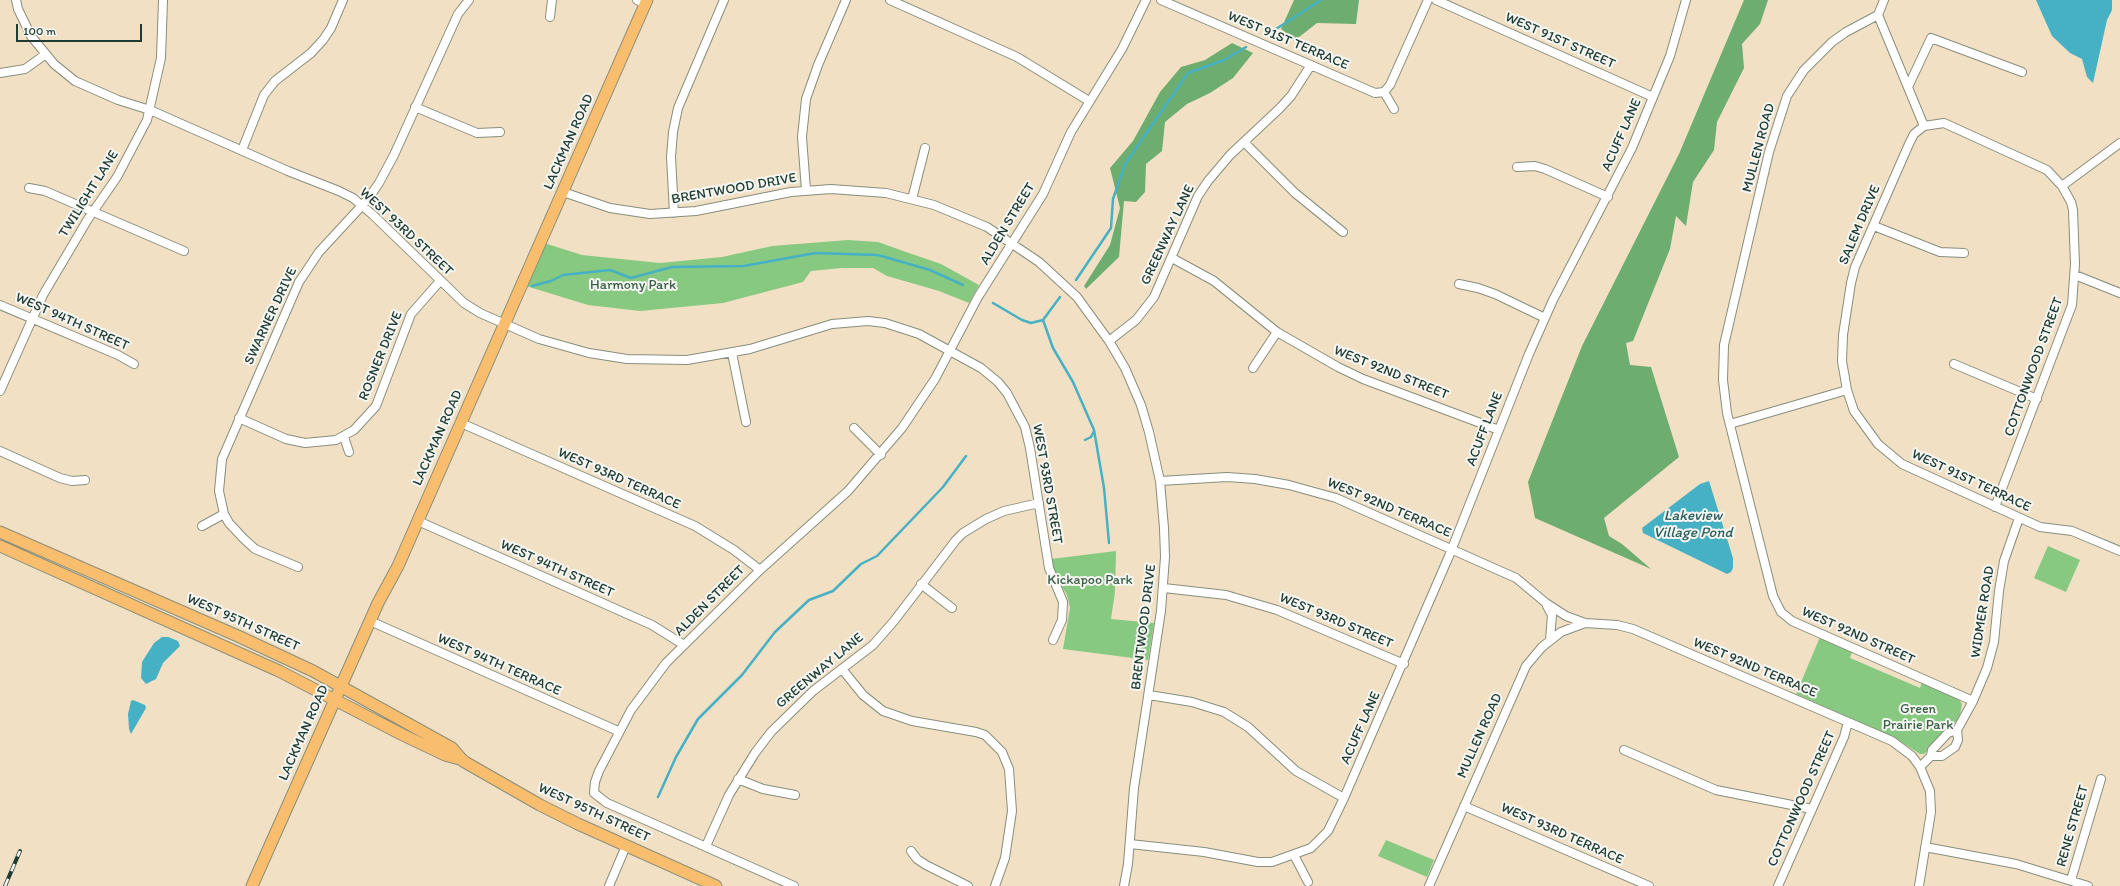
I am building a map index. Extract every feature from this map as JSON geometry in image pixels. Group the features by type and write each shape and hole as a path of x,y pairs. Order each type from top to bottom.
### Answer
{"main road":[{"name":"LACKMAN ROAD","path":"252,886 370,621 398,566 418,521 563,192 643,1"},
{"name":"WEST 95TH STREET","path":"0,532 240,637 341,686 452,748 463,761"},
{"name":"WEST 95TH STREET","path":"0,546 226,646 445,755 463,761 540,805 626,846 716,886"}],"street":[{"name":"WEST 93RD STREET","path":"16,0 18,9 31,36 54,64 75,81 110,97 150,110 339,191 362,205 440,281 473,309 539,339 589,353 627,359 688,360 732,353 768,344 832,324 868,320 907,328 951,350 981,368 998,382 1016,407 1025,427 1030,448 1049,568 1063,602 1062,620 1053,640"},
{"name":"TWILIGHT LANE","path":"0,391 43,295 93,211 117,177 134,147 150,110 161,58 163,0"},
{"path":"242,150 264,95 275,81 312,53 323,40 331,28 343,0"},
{"name":"SWARNER DRIVE","path":"298,567 255,549 235,530 224,514 219,491 219,470 226,447 299,282 319,252 362,205 387,170 458,14 469,0"},
{"path":"550,17 552,0"},
{"path":"674,214 671,157 673,132 678,108 724,0"},
{"path":"806,190 802,136 806,99 815,71 846,0"},
{"path":"890,0 1018,57 1089,101"},
{"name":"ALDEN STREET","path":"594,793 595,782 599,771 618,732 652,680 684,645 760,570 834,505 881,455 920,403 951,350 978,298 1043,194 1071,132 1122,49 1146,0"},
{"name":"WEST 91ST TERRACE","path":"1161,0 1375,93 1384,92"},
{"path":"1394,109 1384,92 1390,85 1428,0"},
{"name":"WEST 91ST STREET","path":"1436,0 1652,97"},
{"name":"ACUFF LANE","path":"1130,844 1204,852 1258,862 1272,862 1311,848 1328,831 1404,664 1452,549 1518,380 1545,318 1579,248 1608,196 1632,148 1670,56 1686,0"},
{"path":"1884,0 1878,15 1924,126"},
{"name":"MULLEN ROAD","path":"1730,424 1723,380 1724,345 1769,152 1780,115 1787,96 1804,70 1814,59 1846,32 1878,15"},
{"path":"1908,88 1932,38 2022,72"},
{"path":"0,73 25,69 46,54"},
{"name":"GREENWAY LANE","path":"1109,341 1136,320 1148,305 1160,285 1201,191 1220,166 1291,96 1311,65"},
{"path":"416,108 477,133 500,132"},
{"name":"COTTONWOOD STREET","path":"1924,126 1944,123 2047,170 2062,186 2071,202 2073,210 2075,275 2072,305 1995,507"},
{"name":"SALEM DRIVE","path":"1847,390 1842,371 1842,346 1851,282 1855,267 1909,144 1914,134 1924,126"},
{"path":"1244,142 1295,193 1343,232"},
{"path":"2062,186 2120,143"},
{"path":"912,199 925,148"},
{"path":"1517,167 1535,166 1546,169 1608,196"},
{"path":"29,188 45,191 184,251"},
{"name":"BRENTWOOD DRIVE","path":"563,192 610,208 626,212 650,214 696,212 758,198 806,190 857,190 912,199 962,215 1013,243 1040,262 1072,292 1098,323 1125,368 1141,405 1149,432 1160,481 1164,528 1164,588 1134,788 1130,844 1124,886"},
{"path":"1874,226 1940,252 1964,253"},
{"name":"WEST 92ND STREET","path":"1172,258 1214,281 1277,332 1312,354 1363,379 1499,430"},
{"path":"2075,275 2120,293"},
{"name":"ROSNER DRIVE","path":"240,418 296,442 315,443 344,437 364,421 376,406 384,388 406,323 416,305 440,281"},
{"path":"1459,284 1496,294 1545,318"},
{"name":"WEST 94TH STREET","path":"0,305 118,355 134,364"},
{"path":"1253,368 1277,332"},
{"path":"732,353 746,422"},
{"path":"1954,364 2037,399"},
{"path":"1730,424 1847,390"},
{"name":"WEST 91ST TERRACE","path":"1847,390 1854,411 1866,430 1885,451 1902,464 2040,527 2072,531 2120,551"},
{"name":"WEST 93RD TERRACE","path":"461,423 695,526 734,550 760,570"},
{"name":"WEST 92ND STREET","path":"1730,424 1773,596 1781,612 1792,621 1973,701"},
{"path":"854,428 881,455"},
{"path":"344,437 349,452"},
{"path":"0,451 60,478 85,480"},
{"name":"WEST 92ND TERRACE","path":"1160,481 1227,477 1289,485 1336,498 1516,578 1546,603 1566,616 1586,623 1617,625 1633,629 1848,722 1903,748 1920,767 1930,791 1931,812 1925,847"},
{"name":"GREENWAY LANE","path":"706,846 738,779 771,732 799,703 873,645 894,621 956,540 977,524 1004,511 1038,503"},
{"path":"202,526 224,514"},
{"name":"WIDMER ROAD","path":"1931,756 1942,756 1955,747 1958,740 1957,730 1973,701 1987,668 1994,642 1999,591 2004,561 2019,518"},
{"name":"WEST 94TH STREET","path":"418,521 652,625 684,645"},
{"path":"921,584 952,608"},
{"name":"WEST 93RD STREET","path":"1164,588 1226,596 1270,608 1308,622 1404,664"},
{"path":"1546,603 1552,614 1553,627 1550,640"},
{"name":"WEST 94TH TERRACE","path":"370,621 618,732"},
{"name":"MULLEN ROAD","path":"1429,886 1526,666 1550,640 1561,632 1586,623"},
{"path":"842,669 863,695 876,706 891,715 912,721 976,732 985,735 997,745 1002,752 1009,769 1012,811 1005,858 995,886"},
{"path":"1149,695 1192,702 1224,712 1248,727 1296,771 1344,798"},
{"name":"COTTONWOOD STREET","path":"1778,886 1812,810 1848,722"},
{"name":"WIDMER ROAD","path":"1920,767 1931,756 1932,750 1948,733 1957,730"},
{"path":"1624,750 1716,790 1812,810"},
{"path":"738,779 763,789 795,795"},
{"name":"RENE STREET","path":"2071,880 2101,780"},
{"name":"WEST 95TH STREET","path":"594,793 607,803 794,886"},
{"name":"WEST 93RD TERRACE","path":"1464,806 1649,886"},
{"path":"608,886 626,846"},
{"path":"1919,886 1925,847 2016,864 2088,886"},
{"path":"912,851 917,859 926,866 968,886"},
{"path":"1294,855 1308,882"}],"green space":[{"path":"1294,0 1359,0 1356,24 1317,23 1294,41 1281,29"},
{"path":"1744,0 1768,0 1760,24 1742,44 1744,68 1717,122 1714,150 1693,182 1686,226 1676,216 1670,249 1633,341 1626,343 1630,365 1651,367 1679,457 1604,518 1609,536 1622,544 1651,569 1535,518 1528,482 1582,346 1679,154"},
{"path":"1232,43 1253,53 1233,78 1210,93 1187,104 1165,122 1162,151 1146,164 1145,192 1136,202 1124,201 1119,257 1086,289 1084,286 1110,245 1120,208 1110,168 1133,141 1160,92 1181,67 1205,60"},
{"name":"Harmony Park","path":"848,240 878,242 941,264 979,285 969,303 939,291 887,276 873,268 842,268 811,271 803,282 723,303 640,311 588,305 526,286 544,243 582,255 660,263 722,257 772,246"},
{"path":"2048,546 2080,560 2066,592 2034,578"},
{"name":"Kickapoo Park","path":"1116,551 1115,592 1111,619 1154,623 1148,660 1063,649 1070,608 1067,595 1055,574 1051,559"},
{"name":"Green Prairie Park","path":"1820,637 1852,652 1850,658 1920,688 1922,682 1958,698 1962,704 1960,715 1954,725 1924,754 1920,754 1895,738 1796,694"},
{"path":"1386,840 1434,860 1427,877 1378,856"}],"water":[{"path":"2036,0 2112,0 2112,10 2107,20 2093,83 2087,77 2082,59 2070,53 2052,36"},
{"name":"Lakeview Village Pond","path":"1709,481 1733,558 1733,568 1731,572 1727,574 1643,533 1642,528 1700,484"},
{"path":"162,637 168,637 178,641 180,646 163,663 156,679 146,684 141,678 142,662 154,643"},
{"path":"133,700 145,705 146,708 131,734 129,729 128,714 131,701"}],"waterway":[{"path":"1273,31 1321,0"},
{"path":"1076,280 1111,228 1113,199 1125,164 1188,73 1224,60 1246,47"},
{"path":"532,286 551,281 563,275 610,270 631,278 672,267 744,266 815,253 878,255 930,270 963,285"},
{"path":"993,303 1022,320 1031,323 1043,320 1060,297"},
{"path":"1043,320 1053,348 1073,382 1094,430 1104,488 1109,543"},
{"path":"1085,440 1091,437 1094,431"},
{"path":"658,797 676,757 698,719 742,675 775,632 809,600 833,591 861,564 877,556 943,487 966,456"}],"railway":[{"path":"5,886 20,851"}]}
